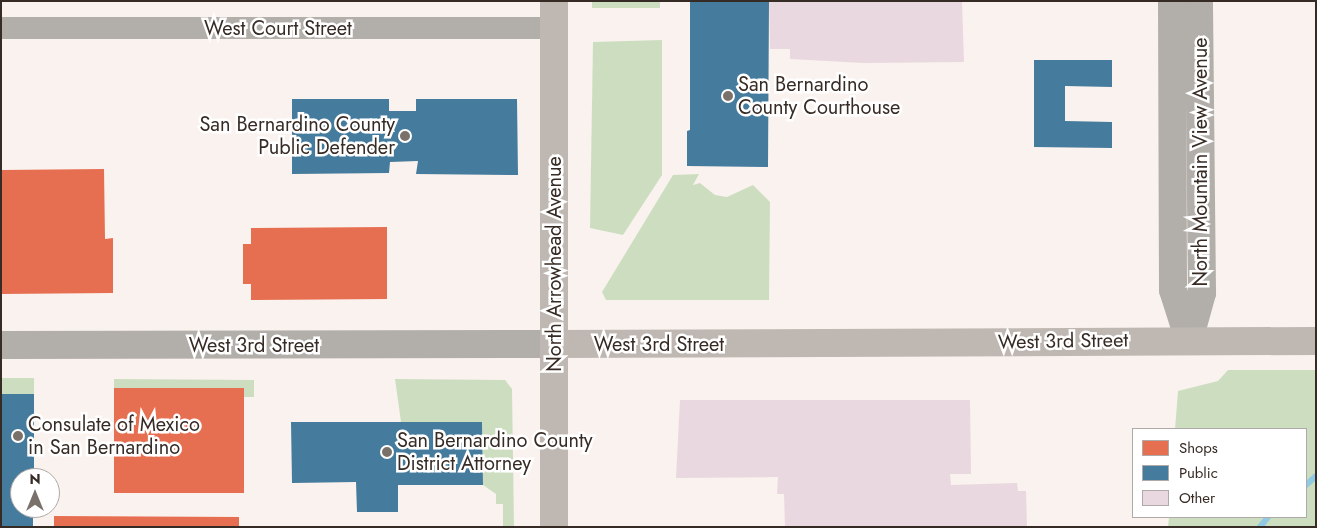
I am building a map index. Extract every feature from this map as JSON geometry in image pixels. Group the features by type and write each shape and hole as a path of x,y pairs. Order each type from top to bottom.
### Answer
{"main road":[{"name":"North Arrowhead Avenue","path":"554,1 554,527"},
{"name":"West 3rd Street","path":"555,344 1316,340"}],"street":[{"name":"North Mountain View Avenue","path":"1172,1 1173,290 1189,340"},
{"name":"North Mountain View Avenue","path":"1189,340 1202,293 1199,1"},
{"name":"West Court Street","path":"1,28 554,28"},
{"name":"West 3rd Street","path":"1,345 555,344"}],"green space":[{"path":"592,1 660,1 660,8 592,8"},
{"path":"662,40 662,175 623,235 590,228 593,42"},
{"path":"699,174 693,185 700,183 715,195 727,197 753,185 770,202 769,300 606,300 602,292 673,175"},
{"path":"1228,370 1316,370 1316,527 1168,527 1169,518 1307,518 1307,428 1175,428 1178,391 1218,381"},
{"path":"1,378 34,378 34,394 1,394"},
{"path":"114,379 254,380 254,397 244,397 244,388 114,388"},
{"path":"395,379 505,380 512,389 514,527 503,527 503,504 496,504 496,494 483,485 482,422 401,422"}],"building: Shops":[{"path":"104,169 105,239 113,238 113,293 1,294 1,170"},
{"path":"387,227 387,299 251,300 251,284 243,284 243,244 251,244 251,228"},
{"path":"114,388 244,388 244,493 114,493"},
{"path":"60,516 239,517 239,527 54,527 54,518 60,518"}],"building: Public":[{"name":"San Bernardino County Courthouse","path":"690,1 769,1 768,167 687,166 687,131 690,130"},
{"path":"1034,60 1112,60 1112,87 1065,86 1065,121 1112,122 1112,148 1034,147"},
{"name":"San Bernardino County Public Defender","path":"292,99 389,99 389,111 416,111 416,99 517,99 518,175 416,174 418,161 390,162 389,173 292,174"},
{"name":"Consulate of Mexico in San Bernardino","path":"1,394 34,394 34,468 10,468 10,518 33,518 33,527 1,527"},
{"name":"San Bernardino County District Attorney","path":"291,422 482,422 483,485 398,485 398,512 357,512 356,482 292,483"}],"building: Other":[{"path":"769,1 962,1 964,62 864,63 790,59 790,49 770,49"},
{"path":"680,400 970,400 971,474 950,474 951,485 1017,483 1018,491 1026,491 1027,527 785,527 784,494 777,494 778,477 676,478"}],"waterway":[{"path":"1307,484 1316,476"},
{"path":"1260,527 1267,518"}],"place":[{"name":"San Bernardino County Courthouse","path":"728,96"},
{"name":"San Bernardino County Public Defender","path":"405,136"},
{"name":"Consulate of Mexico in San Bernardino","path":"18,436"},
{"name":"San Bernardino County District Attorney","path":"387,452"}]}
